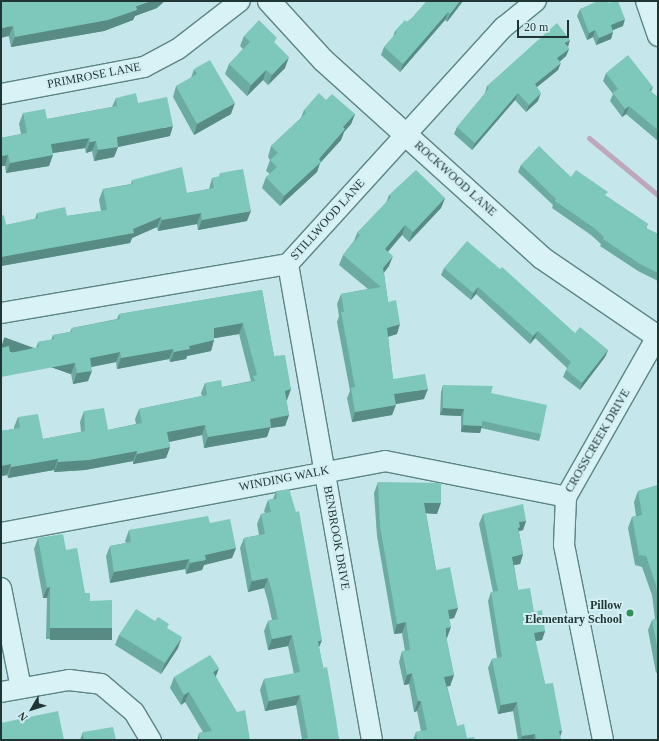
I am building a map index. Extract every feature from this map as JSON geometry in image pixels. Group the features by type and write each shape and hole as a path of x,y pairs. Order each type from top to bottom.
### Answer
{"street":[{"name":"PRIMROSE LANE","path":"1,94 144,67 178,48 240,1"},
{"name":"ROCKWOOD LANE","path":"269,1 323,60 542,258 658,337"},
{"name":"STILLWOOD LANE","path":"1,313 288,264 504,27 536,1"},
{"path":"646,1 658,36"},
{"name":"BENBROOK DRIVE","path":"288,264 372,740"},
{"name":"CROSSCREEK DRIVE","path":"603,740 564,545 566,497 658,337"},
{"name":"WINDING WALK","path":"1,534 324,471 385,461 566,497"},
{"path":"1,588 21,688"},
{"path":"1,692 69,680 101,684 134,712 151,740"}],"building":[{"path":"1,1 151,1 136,6 137,10 108,20 15,37 13,26 1,28"},
{"path":"427,1 460,1 450,14 448,12 403,64 384,47 405,20 407,22 412,18"},
{"path":"598,1 608,1 609,3 618,1 625,19 611,25 613,32 599,38 595,30 589,33 580,9"},
{"path":"259,20 277,38 274,42 289,57 272,75 266,70 251,85 229,64 250,42 244,36"},
{"path":"557,23 570,40 564,43 569,49 557,58 561,63 535,84 541,93 529,105 518,93 475,143 457,127 489,88 487,86"},
{"path":"628,55 653,87 649,90 658,97 658,130 629,106 625,109 613,93 618,89 606,73"},
{"path":"210,60 235,103 197,124 176,86 197,74 194,69"},
{"path":"136,93 138,103 167,97 173,126 117,137 118,147 98,150 96,141 90,142 89,138 51,144 53,155 10,163 8,155 1,156 1,138 27,133 23,113 45,109 47,119 117,106 116,98"},
{"path":"319,93 326,100 332,94 355,114 343,127 345,129 319,159 321,162 284,196 266,177 277,167 270,160 278,153 271,146 306,113 304,110"},
{"path":"539,146 571,177 576,170 608,192 605,195 648,224 645,228 658,234 658,273 640,264 603,239 604,237 594,228 555,201 556,199 521,165"},
{"path":"182,167 187,193 214,188 212,178 220,176 220,173 243,169 251,211 202,220 201,213 162,220 161,217 133,229 134,233 1,257 1,216 4,215 6,225 38,218 37,213 65,207 67,216 107,210 103,189 133,184 132,180"},
{"path":"416,170 445,198 413,232 405,225 385,249 393,256 383,268 388,302 396,300 400,324 387,328 393,379 425,374 428,389 394,394 396,405 355,412 351,388 355,387 341,312 344,312 341,294 381,287 343,255 360,235 357,233 391,197 389,195"},
{"path":"467,241 500,269 502,267 575,333 580,327 608,350 582,383 566,370 571,362 538,331 533,336 478,287 473,293 444,268"},
{"path":"262,290 274,356 285,355 291,389 285,391 289,415 270,419 271,427 208,437 205,425 167,432 170,447 137,454 137,451 89,460 58,462 58,459 11,467 11,464 1,466 1,431 20,428 18,417 38,414 43,439 85,431 84,411 104,408 108,430 142,423 139,409 207,395 205,383 221,380 222,387 255,381 253,376 257,375 243,323 214,328 214,340 189,346 190,349 174,352 173,349 121,358 120,352 90,358 92,371 77,373 75,363 1,377 1,348 9,346 10,353 39,347 38,342 54,339 53,335 72,332 72,328 120,319 119,314"},
{"path":"443,385 493,386 491,393 547,405 541,434 482,421 482,426 463,425 464,409 443,408"},
{"path":"378,482 441,483 441,503 424,503 436,570 450,567 458,608 448,610 451,627 446,628 454,675 444,677 457,726 464,724 467,738 474,737 475,740 417,740 416,732 427,730 421,701 418,701 412,673 407,675 402,651 410,650 406,622 397,624 380,526"},
{"path":"658,485 658,602 656,585 646,556 639,555 632,517 642,515 638,491"},
{"path":"289,489 296,512 299,511 322,640 318,641 323,668 327,667 339,740 298,740 308,738 300,695 269,701 264,679 300,672 292,635 272,639 268,621 278,619 272,592 268,578 252,581 244,538 265,534 261,514 271,512 268,500 277,499 276,491"},
{"path":"523,504 526,521 519,522 520,527 518,528 523,554 512,557 518,590 530,588 534,612 542,610 545,631 534,633 545,684 553,683 562,731 559,731 561,740 537,740 535,734 522,736 517,702 501,705 492,659 502,657 491,592 498,591 483,514"},
{"path":"208,516 210,523 230,519 236,548 205,555 206,560 190,563 189,559 114,572 110,546 131,542 129,530"},
{"path":"63,534 66,550 77,548 85,593 90,593 90,601 112,600 112,628 50,628 50,587 47,588 38,538"},
{"path":"136,609 155,621 158,617 169,624 167,628 182,637 165,663 119,635"},
{"path":"658,619 658,651 652,620"},
{"path":"210,655 219,668 213,672 237,712 245,710 250,740 200,740 199,733 212,731 189,692 184,695 174,677"},
{"path":"58,711 64,740 1,740 1,723"},
{"path":"113,727 116,740 84,740 83,732"}],"waterway":[{"path":"589,138 658,195"}],"place":[{"name":"Pillow Elementary School","path":"630,613"}]}
